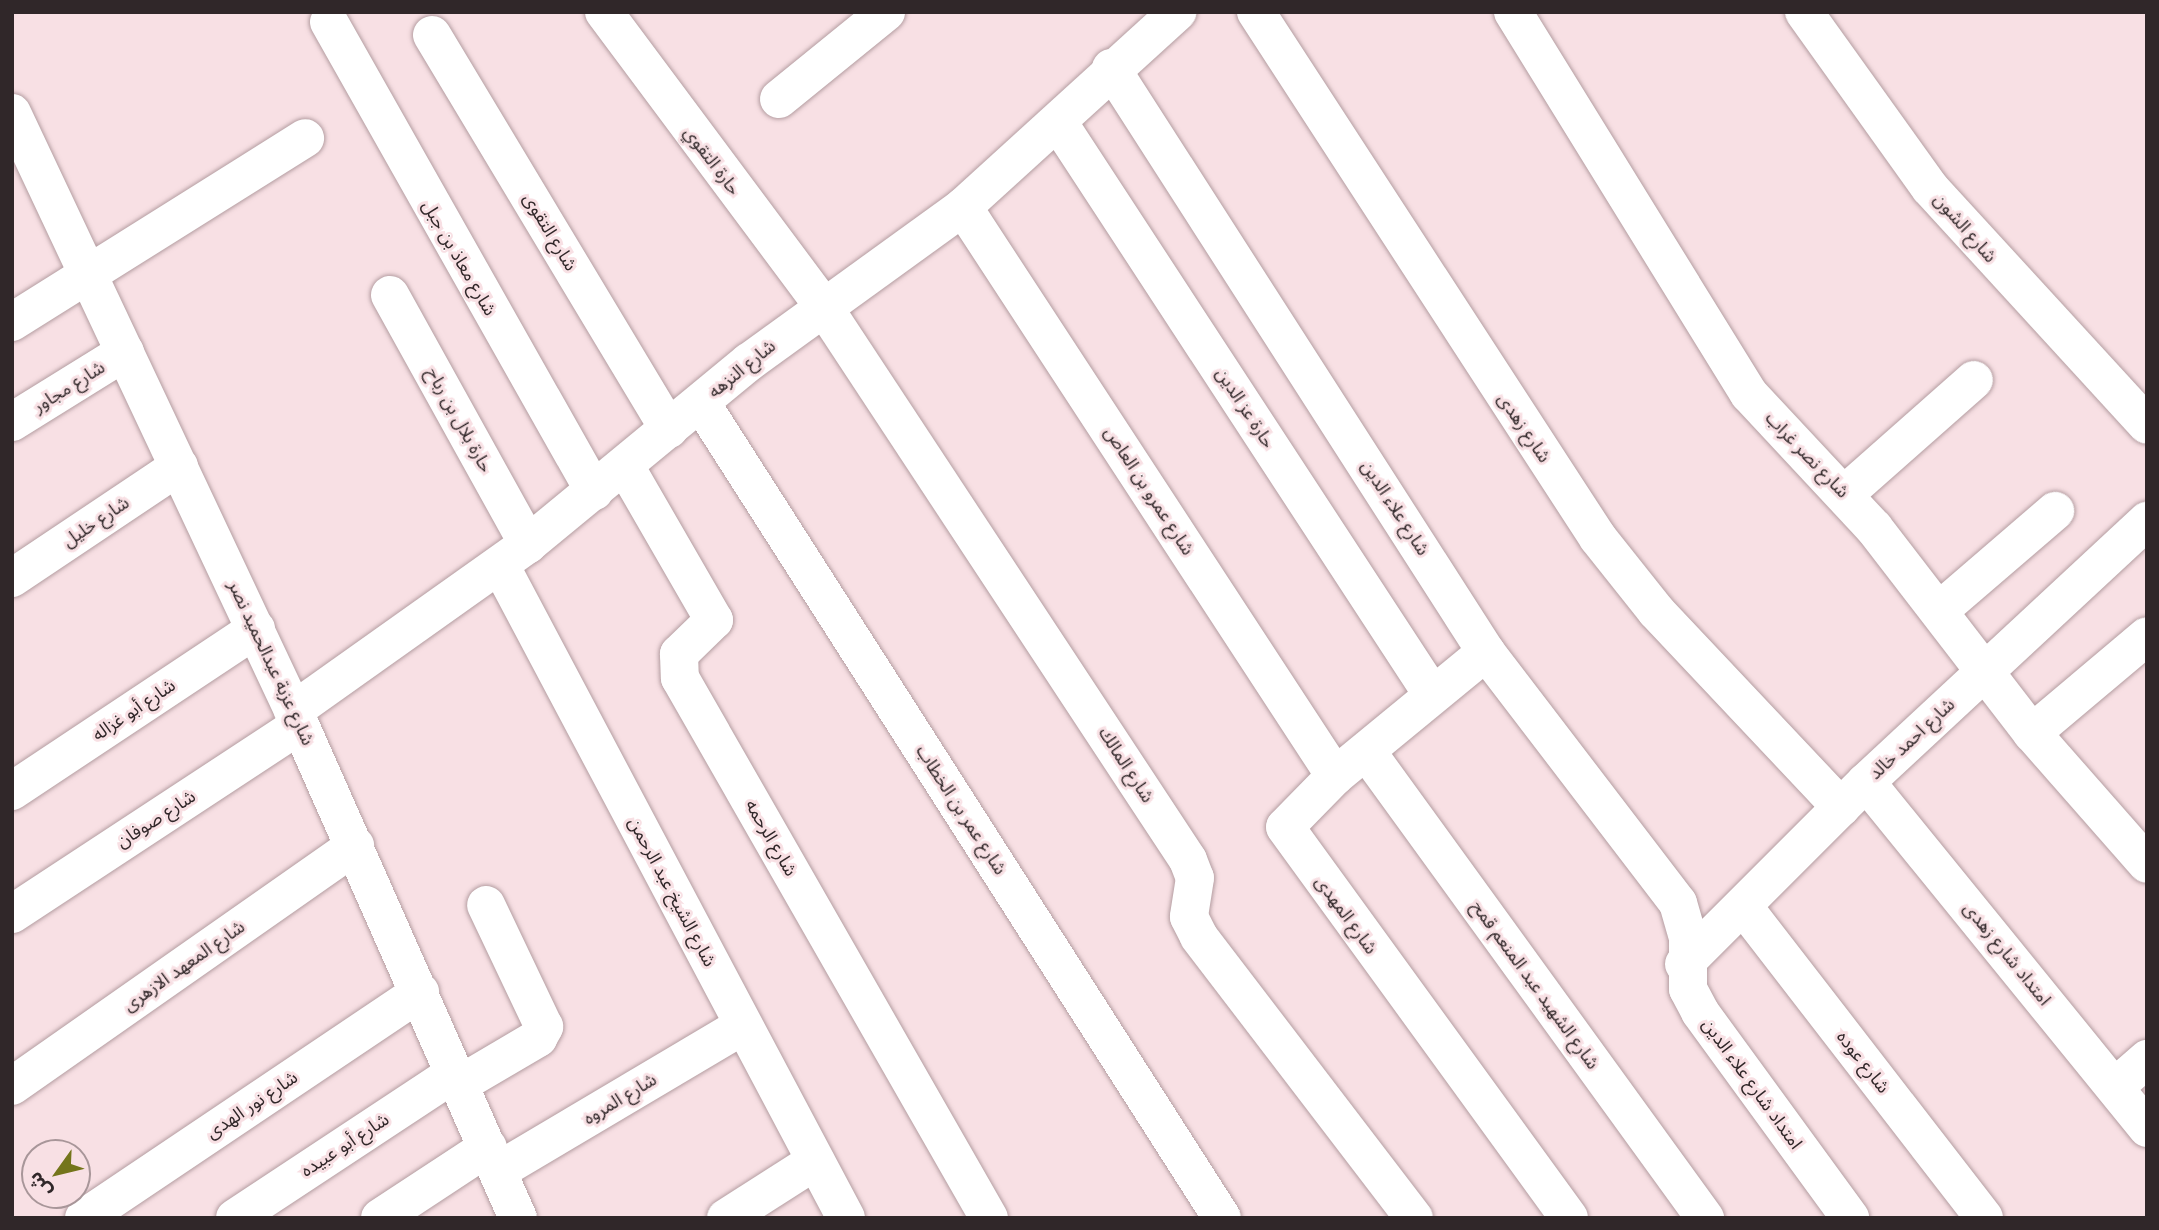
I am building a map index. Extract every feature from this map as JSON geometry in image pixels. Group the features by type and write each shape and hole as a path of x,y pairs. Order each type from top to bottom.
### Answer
{"street":[{"name":"حارة التقوي","path":"604,12 823,306"},
{"path":"779,99 886,12"},
{"name":"شارع النزهه","path":"297,718 514,554 823,306 963,207 1058,122 1111,68 1177,12"},
{"name":"شارع زهدى","path":"1256,12 1598,538 1656,611 1854,794"},
{"name":"شارع نصر غراب","path":"1513,12 1725,360 1776,426 1845,494 1987,669 2032,733 2144,855"},
{"name":"شارع الشون","path":"1804,12 1930,188 2147,425"},
{"name":"شارع معاذ بن جبل","path":"329,22 594,491"},
{"name":"شارع التقوى","path":"432,35 669,429"},
{"name":"شارع علاء الدين","path":"1111,68 1486,652 1678,903 1686,951"},
{"name":"شارع عزبة عبدالحميد نصر","path":"12,113 25,173 89,274 297,718 518,1218"},
{"name":"حارة عز الدين","path":"1058,122 1432,694"},
{"path":"12,322 305,138"},
{"name":"شارع عمرو بن العاص","path":"963,207 1335,776"},
{"name":"حارة بلال بن رباح","path":"390,295 514,554"},
{"name":"شارع المالك","path":"823,306 1193,868 1187,900 1199,937 1414,1218"},
{"name":"شارع مجاور","path":"12,422 125,352"},
{"path":"1845,494 1974,380"},
{"name":"شارع عمر بن الخطاب","path":"701,403 1222,1218"},
{"name":"شارع خليل","path":"12,578 179,466"},
{"name":"شارع الرحمه","path":"625,466 714,620 679,654 680,678 989,1218"},
{"path":"1940,610 2055,511"},
{"name":"شارع احمد خالد","path":"1686,951 1742,906 1854,794 2147,522"},
{"name":"شارع الشيخ عبد الرحمن","path":"514,554 742,1026 846,1218"},
{"name":"شارع أبو غزاله","path":"12,791 256,629"},
{"path":"2032,733 2147,636"},
{"name":"شارع المهدى","path":"1486,652 1432,694 1288,818 1287,836 1569,1218"},
{"name":"شارع صوفان","path":"12,914 297,718"},
{"name":"شارع الشهيد عبد المنعم قمح","path":"1367,752 1705,1218"},
{"name":"امتداد شارع زهدى","path":"1854,794 2115,1087 2147,1128"},
{"name":"شارع المعهد الازهرى","path":"12,1086 355,846"},
{"name":"شارع أبو عبيده","path":"235,1218 458,1078 538,1038 544,1027 486,905"},
{"name":"شارع عوده","path":"1742,906 1984,1218"},
{"name":"امتداد شارع علاء الدين","path":"1686,951 1700,1012 1850,1218"},
{"name":"شارع نور الهدى","path":"84,1218 420,992"},
{"name":"شارع المروه","path":"380,1218 742,1026"},
{"path":"2115,1087 2147,1059"},
{"path":"726,1218 815,1161"}]}
